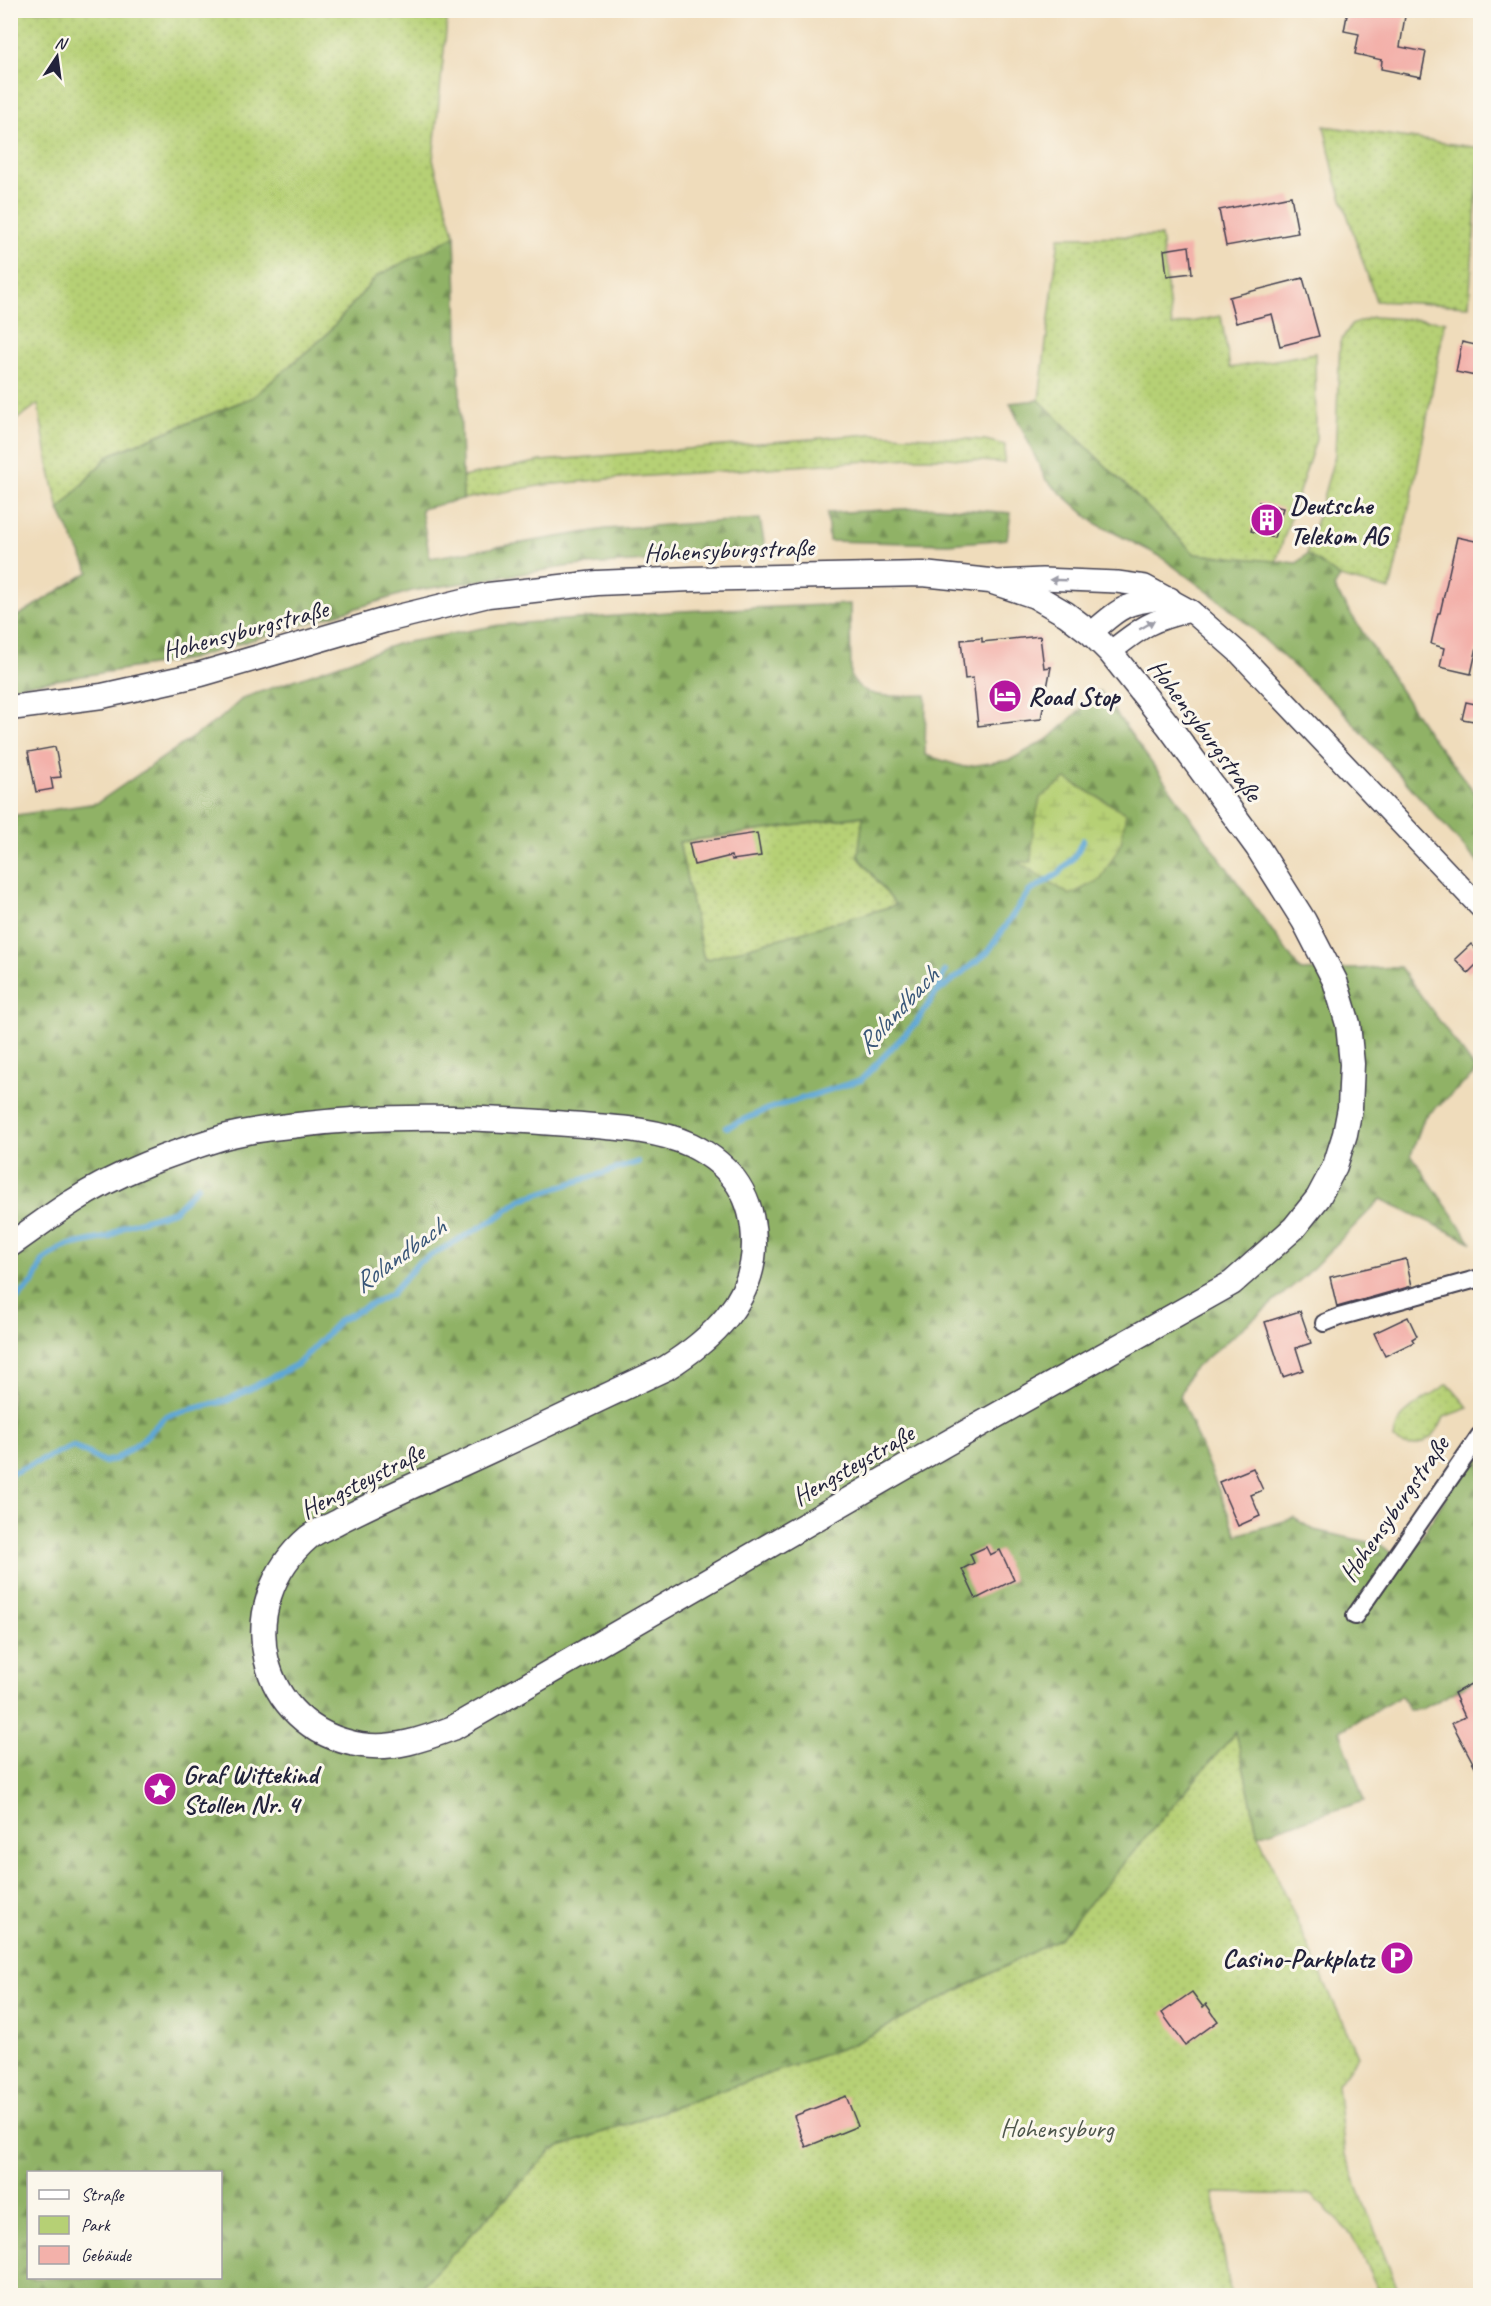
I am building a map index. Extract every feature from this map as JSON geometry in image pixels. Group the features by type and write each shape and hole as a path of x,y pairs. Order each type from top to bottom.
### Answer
{"main road":[{"name":"Hohensyburgstraße","path":"10,708 102,696 201,674 386,620 488,595 597,583 783,576 923,574 990,581 1035,596 1066,614 1091,633 1110,652 1168,724 1258,848 1304,921"},
{"name":"Hengsteystraße","path":"10,1245 72,1201 130,1170 225,1137 272,1128 340,1120 471,1118 611,1127 675,1138 708,1155 736,1181 749,1203 754,1226 754,1253 750,1279 734,1308 711,1335 690,1353 666,1368 372,1504 310,1536 290,1558 273,1584 264,1610 264,1642 268,1669 280,1696 299,1718 335,1739 362,1745 389,1746 422,1740 453,1728 530,1685 634,1622 1232,1283 1294,1228 1318,1198 1335,1166 1346,1134 1352,1064 1348,1024 1335,981 1304,921"}],"street":[{"path":"990,581 1042,579 1128,583 1145,586 1171,598 1191,611 1239,654 1480,907"},
{"path":"1091,633 1127,605 1134,602 1171,598"},
{"path":"1110,652 1146,624 1162,617 1191,611"},
{"path":"1324,1323 1480,1278"},
{"name":"Hohensyburgstraße","path":"1355,1616 1480,1436"}],"green space":[{"path":"10,11 448,11 433,160 455,236 377,276 325,336 253,397 109,455 59,510 38,404 12,423 11,419"},
{"path":"1324,126 1480,148 1469,306 1376,301 1336,181"},
{"path":"455,236 463,499 421,509 430,558 606,529 760,519 766,553 571,566 412,591 190,659 11,687 11,620 89,572 59,510 109,455 253,397 325,336 377,276"},
{"path":"1161,236 1172,326 1221,316 1230,368 1315,353 1316,440 1276,562 1195,554 1039,400 1059,237"},
{"path":"1372,317 1445,321 1416,477 1390,590 1340,577 1307,554 1335,455 1340,342 1351,325"},
{"path":"1039,400 1195,554 1297,563 1307,554 1340,577 1334,588 1428,733 1480,799 1480,865 1339,707 1227,606 1158,555 1095,523 1046,480 1010,403"},
{"path":"871,434 985,440 1005,445 1004,463 947,458 911,458 620,478 544,485 463,499 462,477 541,461"},
{"path":"938,507 1011,513 1007,539 948,544 829,541 827,513"},
{"path":"850,604 851,677 865,691 874,694 884,696 926,695 925,755 964,767 1010,760 1050,738 1100,691 1301,971 1400,967 1477,1072 1424,1118 1411,1155 1471,1242 1381,1199 1306,1275 1190,1372 1180,1396 1237,1535 1294,1518 1314,1530 1381,1545 1405,1564 1480,1441 1480,1679 1422,1709 1409,1710 1401,1696 1340,1731 1364,1801 1258,1835 1236,1732 1060,1938 851,2045 552,2150 420,2288 416,2295 11,2296 11,816 97,803 222,717 243,698 397,644 499,625 681,611","holes":["863,816 858,856 896,905 704,960 679,842"]},
{"path":"1066,779 1126,813 1121,843 1101,879 1070,895 1018,862 1031,862 1033,830 1040,798"},
{"path":"864,816 858,856 896,905 704,961 679,842"},
{"path":"1448,1384 1469,1408 1444,1417 1436,1431 1417,1445 1409,1446 1394,1440 1399,1421 1406,1413"},
{"name":"Hohensyburg","path":"1236,1731 1258,1835 1358,2056 1337,2085 1345,2155 1400,2295 1381,2295 1351,2234 1312,2195 1213,2193 1231,2295 416,2296 420,2288 552,2150 851,2045 1060,1938"}],"building":[{"path":"1348,10 1406,10 1400,47 1426,52 1421,77 1381,69 1382,60 1355,54 1359,34 1344,31"},
{"path":"1291,196 1298,233 1226,246 1219,210"},
{"path":"1189,246 1192,273 1167,276 1164,250"},
{"path":"1303,278 1319,336 1280,346 1272,314 1236,323 1229,297"},
{"path":"1462,342 1480,346 1480,377 1456,372"},
{"name":"Deutsche Telekom AG","path":"1259,502 1283,508 1274,538 1251,531"},
{"path":"1457,537 1480,542 1480,634 1471,674 1440,667 1444,648 1431,644"},
{"path":"1040,636 1044,668 1051,667 1041,719 978,726 973,678 965,679 961,640 982,638 982,642"},
{"path":"1466,702 1480,705 1480,722 1462,719"},
{"path":"55,747 61,777 51,778 53,789 36,792 28,752"},
{"path":"757,833 761,856 732,860 731,856 694,865 689,843"},
{"path":"1471,944 1480,954 1480,961 1468,973 1455,959"},
{"path":"1406,1259 1412,1286 1337,1307 1330,1277"},
{"path":"1300,1311 1311,1343 1296,1348 1303,1370 1283,1377 1265,1322"},
{"path":"1408,1317 1417,1336 1412,1339 1414,1342 1385,1356 1374,1333"},
{"path":"1253,1468 1263,1490 1251,1495 1260,1516 1238,1526 1219,1482"},
{"path":"986,1547 990,1555 1000,1550 1014,1580 976,1599 962,1569 974,1563 970,1554"},
{"path":"1480,1679 1480,1776 1452,1723 1465,1717 1454,1693"},
{"path":"1192,1992 1203,2007 1206,2004 1218,2021 1185,2045 1162,2013"},
{"path":"846,2096 858,2126 806,2147 794,2116"}],"waterway":[{"name":"Rolandbach","path":"727,1127 768,1109 861,1080 916,1023 935,994 987,953 1029,892 1059,873 1076,855 1083,840"},
{"path":"935,994 945,971"},
{"name":"Rolandbach","path":"10,1474 73,1446 104,1462 116,1459 141,1441 166,1416 228,1400 298,1364 340,1320 391,1294 419,1262 495,1219 522,1199 638,1162"},
{"path":"10,1306 34,1281 43,1261 65,1246 109,1237 124,1226 174,1211 198,1186"}],"place":[{"name":"Deutsche Telekom AG","path":"1267,520"},
{"name":"Road Stop","path":"1005,696"},
{"name":"Graf Wittekind Stollen Nr. 4","path":"160,1789"},
{"name":"Casino-Parkplatz","path":"1397,1958"}]}
